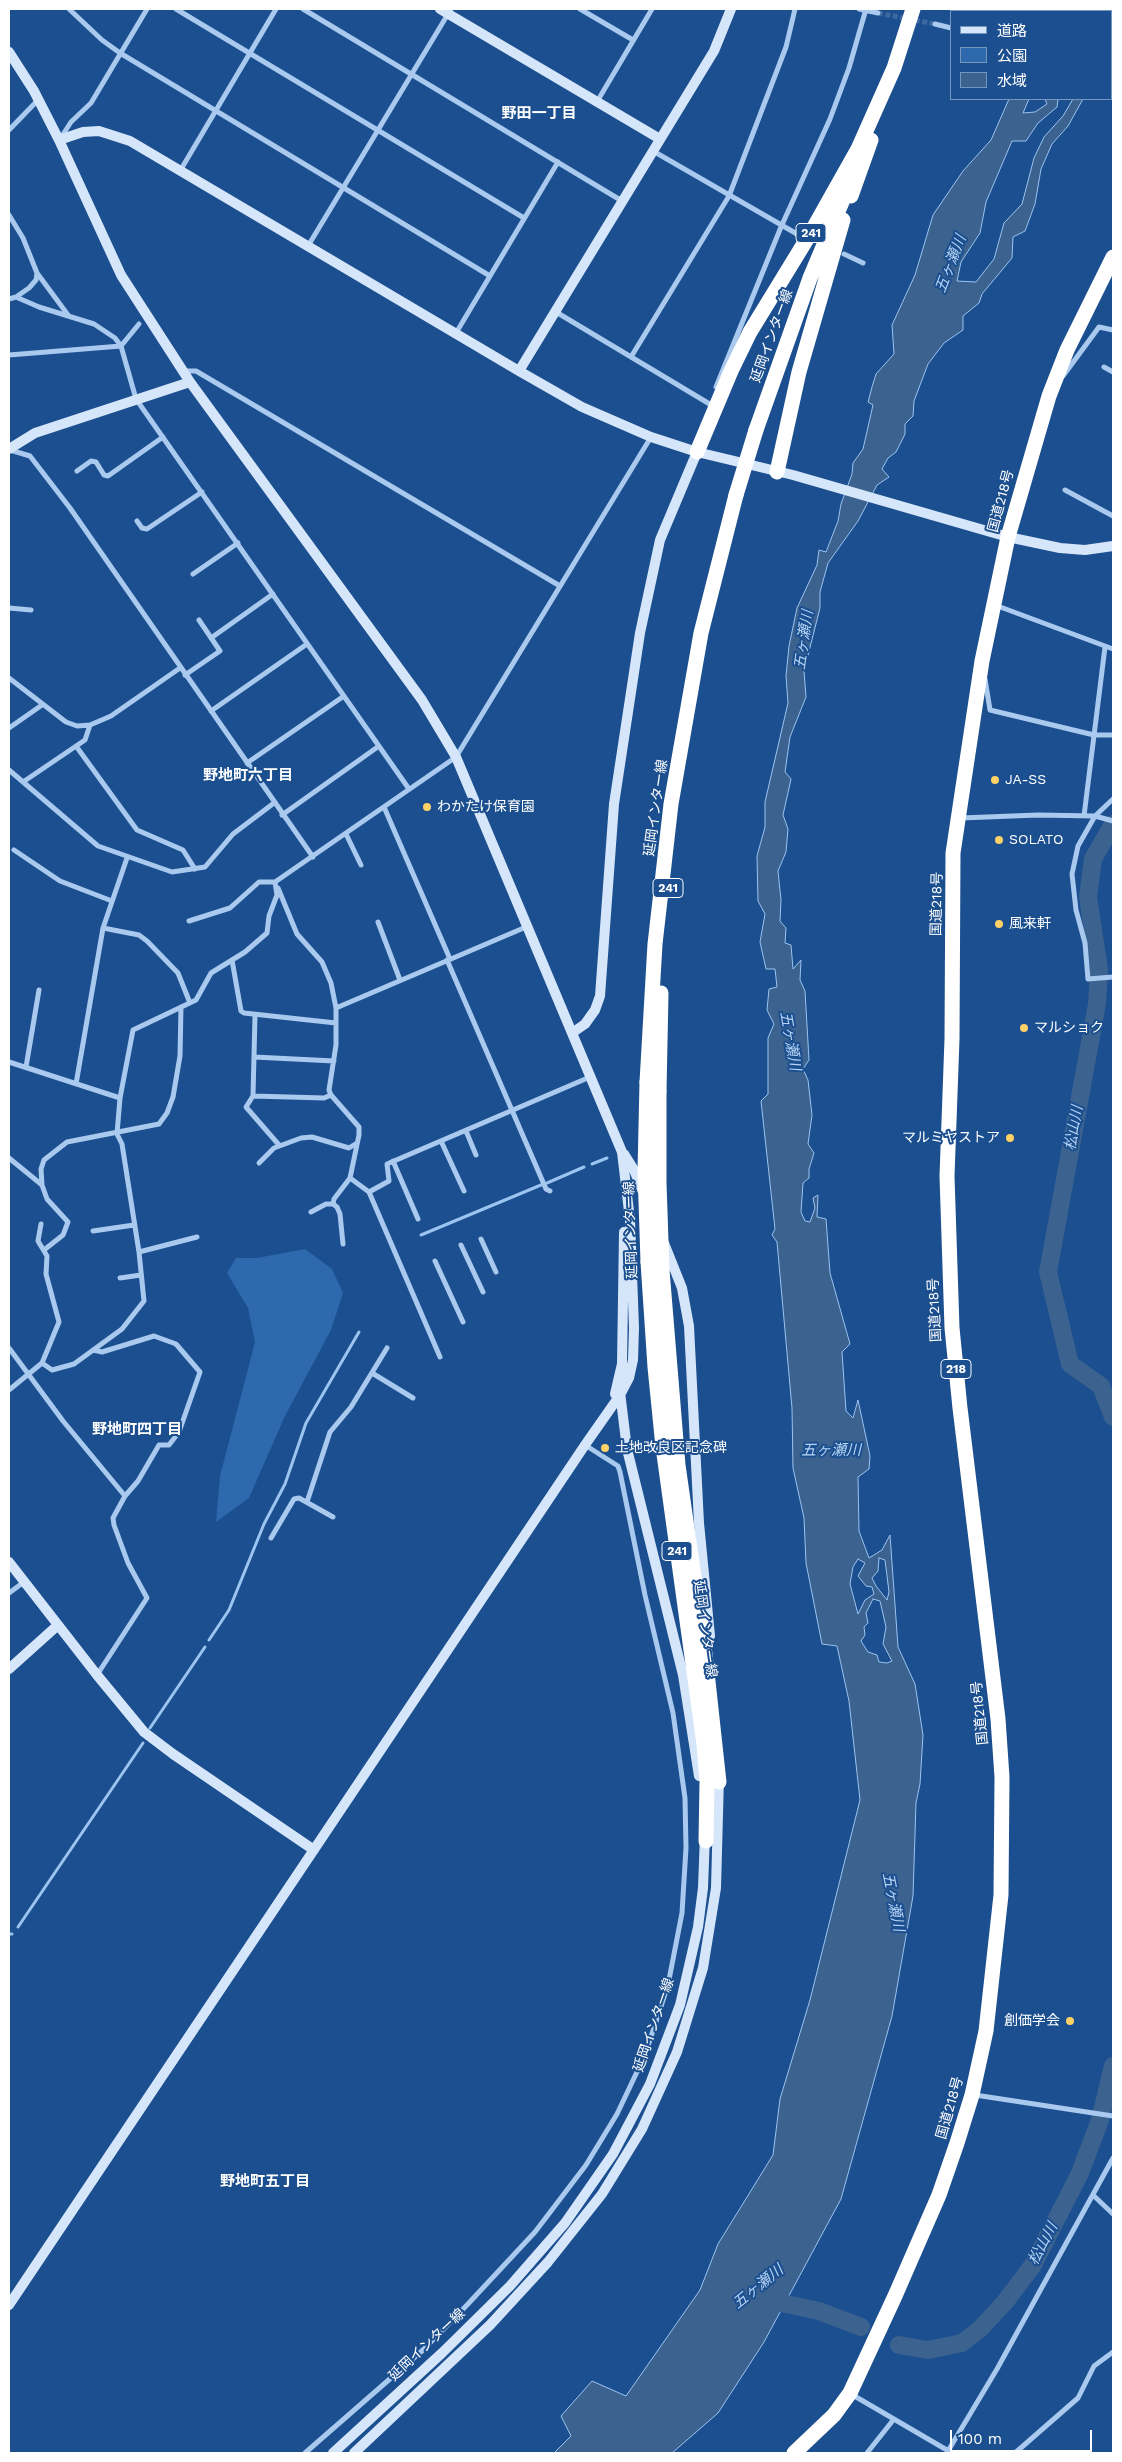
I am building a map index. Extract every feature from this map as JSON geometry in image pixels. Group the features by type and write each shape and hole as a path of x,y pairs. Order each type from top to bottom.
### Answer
{"highway":[{"name":"延岡インター線","path":"706,1840 707,1782 704,1744 664,1456 655,1367 648,1262 645,1170 649,1009 660,897 672,804 692,685 712,586 736,495 756,430 810,278 882,108 900,61 914,9"},
{"name":"241","path":"697,452 750,332 814,229 858,149 894,68 914,9"},
{"name":"241","path":"777,472 799,372 840,230 882,108"},
{"name":"国道218号","path":"794,2453 834,2415 850,2393 914,2253 939,2195 972,2095 986,2031 997,1948 1002,1850 1002,1777 998,1719 959,1400 949,1272 947,1176 952,1039 954,854 982,661 1008,537 1048,396 1067,350 1112,261"},
{"name":"延岡インター線","path":"692,685 680,776 663,949 659,1091 659,1183 662,1270 678,1465 706,1663 719,1782"}],"street":[{"path":"69,9 102,40 120,53 216,109 490,276"},
{"path":"59,140 71,122 91,103 147,9"},
{"path":"176,9 524,218"},
{"path":"180,171 276,9"},
{"path":"303,9 622,201"},
{"path":"580,9 633,40"},
{"path":"598,100 652,9"},
{"path":"519,371 714,50 730,9"},
{"path":"631,357 729,196 786,48 795,9"},
{"path":"859,9 878,13"},
{"path":"716,408 716,388 781,227 830,119 849,68 866,9"},
{"path":"307,247 412,75 446,10 660,139"},
{"path":"935,24 950,28"},
{"path":"9,52 38,100 59,140 121,275 190,382 422,700 456,757 622,1152 630,1220 634,1328 633,1360 629,1378 620,1395 585,1444 9,2305"},
{"path":"9,130 38,100"},
{"path":"59,140 83,132 100,131 130,141 307,247 582,407 652,436 697,452 793,475 1008,537 1060,548 1085,550 1113,546"},
{"path":"653,151 796,234"},
{"path":"456,334 558,162"},
{"path":"9,215 23,238 37,273 69,315"},
{"path":"844,254 863,263"},
{"path":"9,299 16,297 32,284 37,273"},
{"path":"16,297 94,324 115,338 121,346 136,399 409,789"},
{"path":"556,312 716,408"},
{"path":"9,355 121,346 140,324"},
{"path":"1048,396 1099,327 1113,330"},
{"path":"1104,367 1113,372"},
{"path":"183,371 196,371 560,586"},
{"path":"9,450 35,433 190,382"},
{"path":"189,921 230,908 259,882 276,882 456,757 652,436"},
{"path":"77,472 91,461 96,462 104,475 108,476 163,437"},
{"path":"9,450 30,456 70,508 313,857"},
{"path":"572,1033 585,1024 595,1010 600,996 614,804 640,633 660,540 697,452"},
{"path":"1065,490 1113,516"},
{"path":"137,521 142,528 147,530 202,492"},
{"path":"193,574 238,543"},
{"path":"211,638 273,594"},
{"path":"992,606 996,605 1113,649"},
{"path":"9,608 32,610"},
{"path":"186,675 220,651 199,620"},
{"path":"211,711 307,644"},
{"path":"1084,816 1106,647"},
{"path":"982,661 990,710 1094,735 1113,735"},
{"path":"9,678 66,722 77,726 90,725 111,716 180,668"},
{"path":"247,763 344,696"},
{"path":"9,728 42,705"},
{"path":"23,782 85,740 90,725"},
{"path":"76,746 137,830 183,850 195,869"},
{"path":"282,815 379,746"},
{"path":"9,770 98,846 127,858 172,872 205,867 233,834 274,803"},
{"path":"1113,799 1096,816 1078,846 1072,874 1076,910 1084,943 1089,979 1113,977"},
{"path":"384,807 546,1189 550,1191"},
{"path":"958,818 1038,815 1096,816 1113,821"},
{"path":"346,834 361,865"},
{"path":"14,850 60,881 112,901"},
{"path":"76,1084 103,928 127,858"},
{"path":"42,1363 52,1370 74,1364 122,1329 144,1301 139,1252 122,1144 117,1134 120,1098 133,1030 196,1000 211,973 257,944 267,933 269,916 277,895 276,882"},
{"path":"276,882 297,934 322,962 331,983 336,1008 331,1095 356,1121 359,1127 358,1143 350,1178 334,1199 333,1204"},
{"path":"378,922 400,980"},
{"path":"336,1008 526,927"},
{"path":"103,928 139,935 147,941 178,973 190,1003"},
{"path":"232,960 241,1011 256,1016 336,1023"},
{"path":"26,1067 39,990"},
{"path":"44,1250 63,1235 68,1222 47,1199 42,1185 41,1169 44,1160 67,1142 117,1134 159,1124 168,1113 173,1097 180,1056 181,1007"},
{"path":"256,1016 253,1096 246,1107 279,1145"},
{"path":"254,1057 334,1061"},
{"path":"9,1062 120,1098"},
{"path":"369,1192 389,1181 387,1164 590,1077"},
{"path":"253,1096 324,1098 331,1095"},
{"path":"466,1131 476,1155"},
{"path":"259,1163 279,1145 296,1139 312,1137 349,1148 358,1143"},
{"path":"441,1141 464,1191"},
{"name":"241","path":"622,1152 634,1170 680,1281 686,1305 699,1523 721,1758 719,1782"},
{"path":"9,1158 25,1170 35,1182 42,1185"},
{"path":"393,1161 418,1219"},
{"path":"600,1423 619,1383 622,1364 624,1176"},
{"path":"350,1178 369,1192 440,1357"},
{"path":"311,1212 326,1204 333,1204"},
{"path":"333,1204 340,1214 343,1244"},
{"path":"9,1390 42,1363 59,1322 46,1274 48,1256 38,1241 41,1224"},
{"path":"93,1231 134,1225"},
{"path":"139,1252 197,1237"},
{"path":"481,1239 496,1272"},
{"path":"461,1246 483,1292"},
{"path":"435,1261 463,1322"},
{"path":"120,1278 141,1275"},
{"path":"93,1350 102,1352 154,1336 176,1344 200,1372 179,1432 169,1445 159,1445 138,1481 125,1496 113,1518 128,1563 147,1598 97,1675"},
{"path":"9,1348 63,1421 125,1496"},
{"path":"307,1502 330,1432 351,1407 387,1348"},
{"path":"372,1373 412,1398"},
{"name":"241","path":"619,1383 627,1449 683,1675 698,1761 706,1840"},
{"path":"305,2453 422,2350 535,2232 586,2165 617,2114 645,2055 668,1986 682,1913 686,1848 685,1798 674,1713 645,1595 620,1472 618,1466 585,1444"},
{"path":"271,1538 294,1499 299,1498 307,1502 332,1518"},
{"path":"9,1562 144,1732 314,1850"},
{"path":"9,1593 24,1582"},
{"path":"9,1669 58,1625"},
{"name":"延岡インター線","path":"354,2453 476,2338 543,2269 602,2194 642,2129 678,2052 703,1968 716,1888 719,1849 719,1782"},
{"name":"延岡インター線","path":"333,2453 442,2353 510,2286 565,2223 613,2154 650,2084 680,2005 698,1926 706,1840"},
{"path":"972,2095 1113,2116"},
{"path":"850,2393 950,2452 1113,2158"},
{"path":"1092,2195 1113,2214"},
{"path":"1015,2453 1078,2398 1094,2366 1113,2352"},
{"path":"867,2453 894,2418"},
{"path":"1015,2453 1054,2453"}],"green space":[{"path":"305,1249 332,1269 343,1293 331,1330 285,1416 249,1498 216,1522 220,1476 255,1342 248,1308 227,1273 236,1258 257,1258"}],"water":[{"name":"五ヶ瀬川","path":"1009,100 1029,100 1023,113 1035,112 1047,104 1045,100 1058,100 1057,107 1038,123 1026,141 1012,141 986,202 980,233 961,262 957,281 976,282 994,259 1004,223 1022,204 1034,158 1044,137 1063,116 1072,100 1082,100 1068,126 1052,144 1041,169 1035,204 1025,231 1013,237 1012,258 982,294 979,303 963,316 963,330 944,343 928,364 914,401 913,416 905,424 905,434 896,452 888,458 882,469 889,477 877,485 858,521 828,563 820,592 820,608 804,671 806,697 790,737 785,772 791,779 783,815 788,829 786,852 778,871 781,900 780,921 786,928 785,943 791,945 793,969 801,960 800,980 805,991 809,1060 803,1069 808,1080 812,1115 808,1144 814,1153 809,1169 809,1178 803,1183 801,1212 805,1221 810,1222 815,1208 813,1198 818,1195 817,1217 826,1219 830,1273 850,1344 842,1352 846,1411 853,1418 858,1400 870,1456 869,1469 858,1477 859,1531 869,1558 882,1550 890,1535 898,1647 915,1684 923,1735 920,1784 916,1803 913,1896 892,2016 841,2199 764,2342 718,2413 672,2453 554,2453 571,2436 561,2416 592,2381 626,2396 700,2290 718,2244 773,2155 780,2099 810,2000 860,1800 849,1701 837,1646 822,1644 806,1563 804,1518 793,1468 792,1408 777,1242 772,1235 775,1229 761,1101 768,1094 768,1038 774,1024 767,1010 769,989 777,987 775,969 766,969 760,942 765,914 758,901 757,856 765,827 765,802 788,703 786,676 789,646 797,608 817,565 819,550 826,552 838,521 841,504 852,474 853,463 863,449 873,405 868,402 872,387 876,374 894,354 892,325 915,275 933,215 963,171 991,140","holes":["879,1558 885,1560 889,1592 887,1600 872,1578 878,1571","858,1559 865,1563 858,1576 866,1586 872,1587 874,1594 865,1600 858,1614 850,1584 853,1567","873,1599 880,1601 886,1627 883,1644 892,1661 887,1663 879,1662 877,1655 868,1652 861,1641 865,1635 864,1627 868,1623 866,1613"]}],"waterway":[{"name":"松山川","path":"1113,824 1093,859 1088,897 1099,969 1097,1004 1048,1272 1070,1364 1101,1386 1113,1417"},
{"path":"592,1164 607,1158"},
{"path":"547,1183 584,1167"},
{"path":"421,1235 541,1185"},
{"path":"209,1640 229,1610 264,1524 285,1484 306,1423 359,1332"},
{"path":"150,1728 205,1647"},
{"path":"18,1927 143,1743"},
{"name":"松山川","path":"899,2345 928,2350 962,2343 980,2329 1005,2302 1033,2265 1080,2173 1100,2120 1113,2066"},
{"name":"松山川","path":"763,2299 819,2311 861,2327"}],"tunnel":[{"path":"878,13 935,24"}],"place":[{"name":"JA-SS","path":"995,780"},
{"name":"わかたけ保育園","path":"427,807"},
{"name":"SOLATO","path":"999,840"},
{"name":"風来軒","path":"999,924"},
{"name":"マルショク","path":"1024,1028"},
{"name":"マルミヤストア","path":"1010,1138"},
{"name":"土地改良区記念碑","path":"605,1448"},
{"name":"創価学会","path":"1070,2021"}],"district":[{"name":"野田一丁目","path":"539,114"},
{"name":"野地町六丁目","path":"248,776"},
{"name":"野地町四丁目","path":"137,1430"},
{"name":"野地町五丁目","path":"265,2182"}]}
